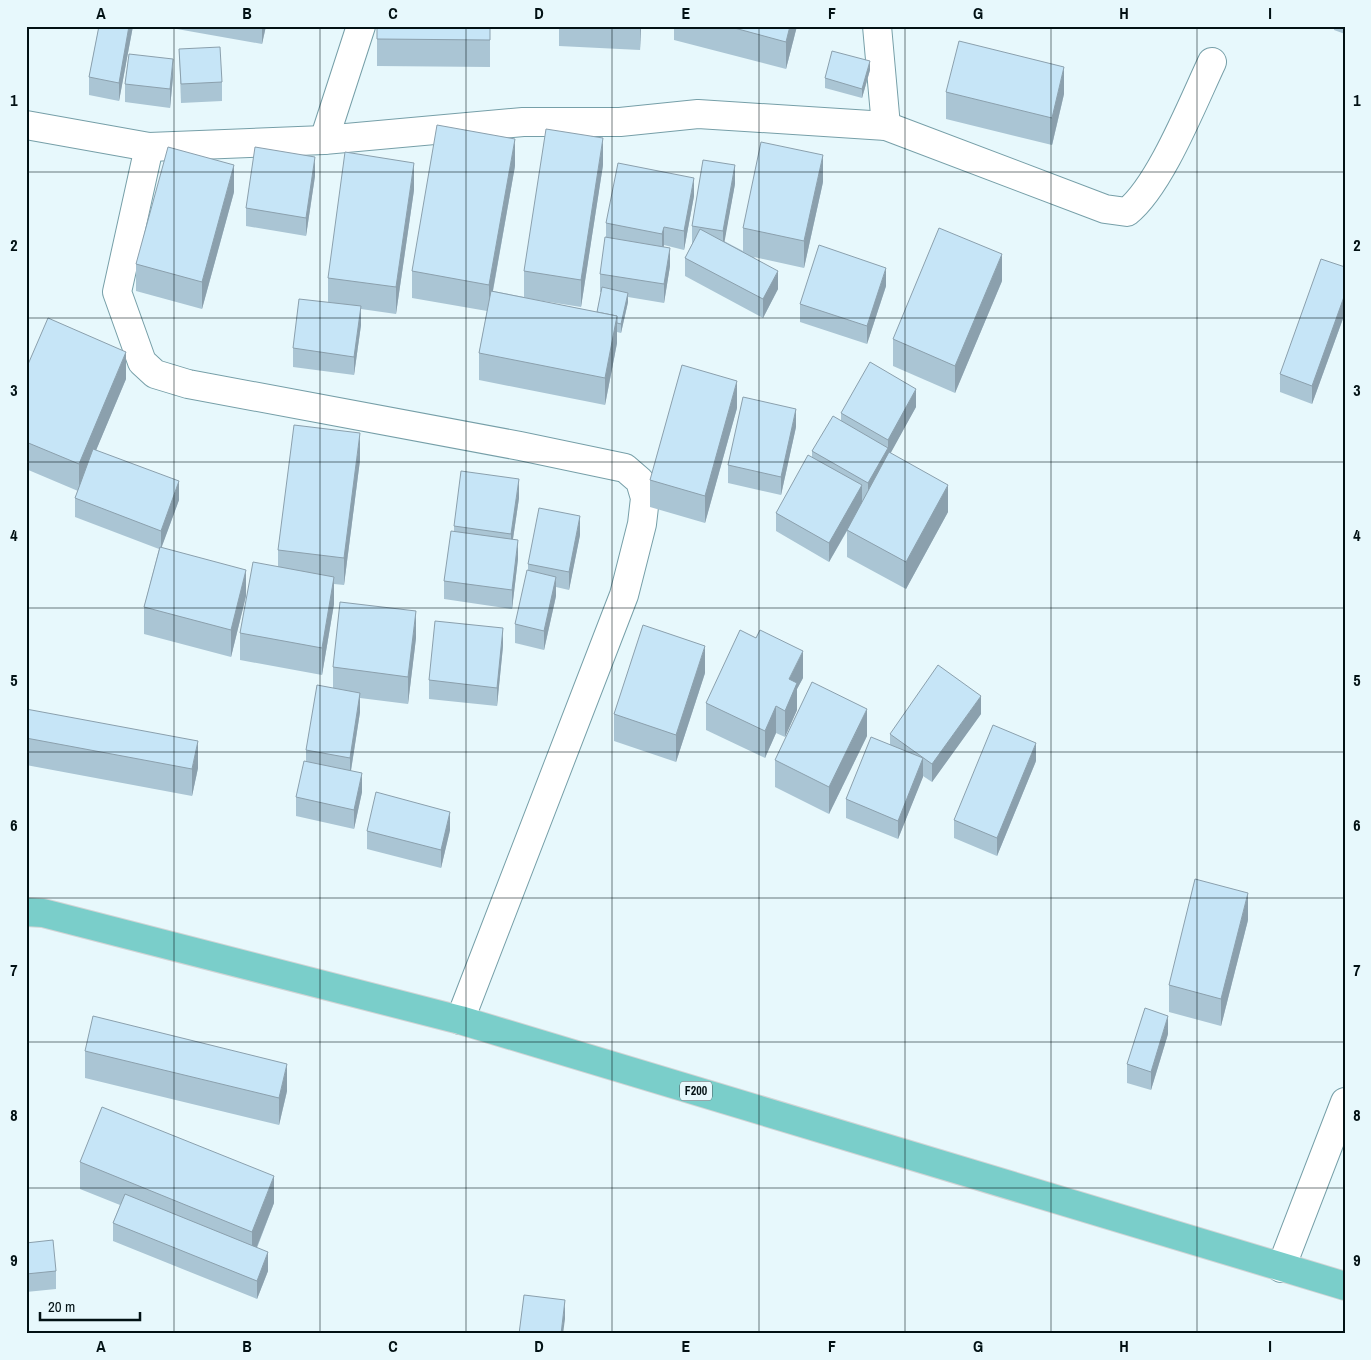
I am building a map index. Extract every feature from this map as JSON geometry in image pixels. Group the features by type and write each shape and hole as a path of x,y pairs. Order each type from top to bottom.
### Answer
{"main road":[{"name":"F200","path":"32,909 460,1020 1345,1286"}],"street":[{"path":"324,140 361,26"},
{"path":"877,26 886,126"},
{"path":"26,125 150,147 324,140 523,122 620,122 698,114 886,126 1105,208 1127,212 1139,202 1159,171 1212,62"},
{"path":"150,147 117,292 142,362 155,374 188,384 520,446 625,468 640,481 645,498 642,524 624,595 460,1020"},
{"path":"1281,1268 1345,1102"}],"building":[{"path":"99,26 129,26 119,83 89,77"},
{"path":"377,26 490,26 490,40 377,39"},
{"path":"727,26 790,26 786,42"},
{"path":"959,41 1064,67 1052,118 946,92"},
{"path":"220,47 222,82 181,84 179,49"},
{"path":"832,51 870,61 862,89 825,78"},
{"path":"129,54 173,59 170,89 125,84"},
{"path":"437,125 515,139 489,285 412,271"},
{"path":"546,129 603,138 581,280 524,271"},
{"path":"761,142 823,155 804,241 743,228"},
{"path":"168,147 234,165 202,282 136,264"},
{"path":"255,147 315,157 306,218 246,208"},
{"path":"345,152 414,163 396,287 328,278"},
{"path":"703,160 735,165 723,231 692,226"},
{"path":"618,163 694,178 684,231 664,227 662,234 606,223"},
{"path":"939,228 1002,254 955,366 893,339"},
{"path":"700,229 778,271 763,299 685,258"},
{"path":"605,237 670,248 664,284 600,274"},
{"path":"819,245 886,268 867,326 800,304"},
{"path":"1321,259 1345,267 1345,294 1312,386 1280,374"},
{"path":"602,287 628,293 621,324 617,323 617,316 597,312"},
{"path":"491,291 617,316 605,378 479,353"},
{"path":"299,299 361,306 354,357 293,348"},
{"path":"48,318 126,352 79,464 26,442 26,369"},
{"path":"870,362 916,389 888,440 841,413"},
{"path":"682,365 737,381 705,496 650,480"},
{"path":"743,397 796,409 781,477 728,465"},
{"path":"833,416 888,448 868,483 812,451"},
{"path":"294,425 360,433 344,558 278,550"},
{"path":"93,449 179,481 161,531 75,498"},
{"path":"889,452 948,485 906,562 847,530"},
{"path":"808,455 862,485 829,543 776,513"},
{"path":"461,471 519,479 511,534 454,526"},
{"path":"539,508 580,516 569,572 528,564"},
{"path":"451,531 518,540 512,590 444,581"},
{"path":"160,547 246,570 231,630 144,607"},
{"path":"253,562 334,577 322,648 240,633"},
{"path":"527,570 556,577 544,631 515,624"},
{"path":"340,602 416,611 408,677 333,667"},
{"path":"435,621 503,628 497,688 429,680"},
{"path":"643,625 705,646 676,735 614,714"},
{"path":"740,630 756,638 760,630 803,651 789,679 797,683 785,711 776,706 765,731 706,703"},
{"path":"938,665 981,696 932,764 890,734"},
{"path":"812,682 867,709 829,787 775,760"},
{"path":"317,685 360,693 350,758 306,750"},
{"path":"26,709 198,741 192,769 26,738"},
{"path":"993,725 1036,743 997,838 954,820"},
{"path":"871,737 923,758 898,821 846,799"},
{"path":"304,761 362,773 354,810 296,797"},
{"path":"376,792 450,812 441,850 367,831"},
{"path":"1195,879 1248,893 1221,999 1169,985"},
{"path":"1145,1008 1168,1016 1151,1072 1127,1064"},
{"path":"93,1016 287,1064 279,1098 85,1051"},
{"path":"102,1107 274,1176 252,1232 80,1162"},
{"path":"125,1194 268,1252 257,1281 113,1223"},
{"path":"53,1240 56,1271 26,1274 26,1243"},
{"path":"524,1295 565,1300 561,1334 519,1334"}]}
